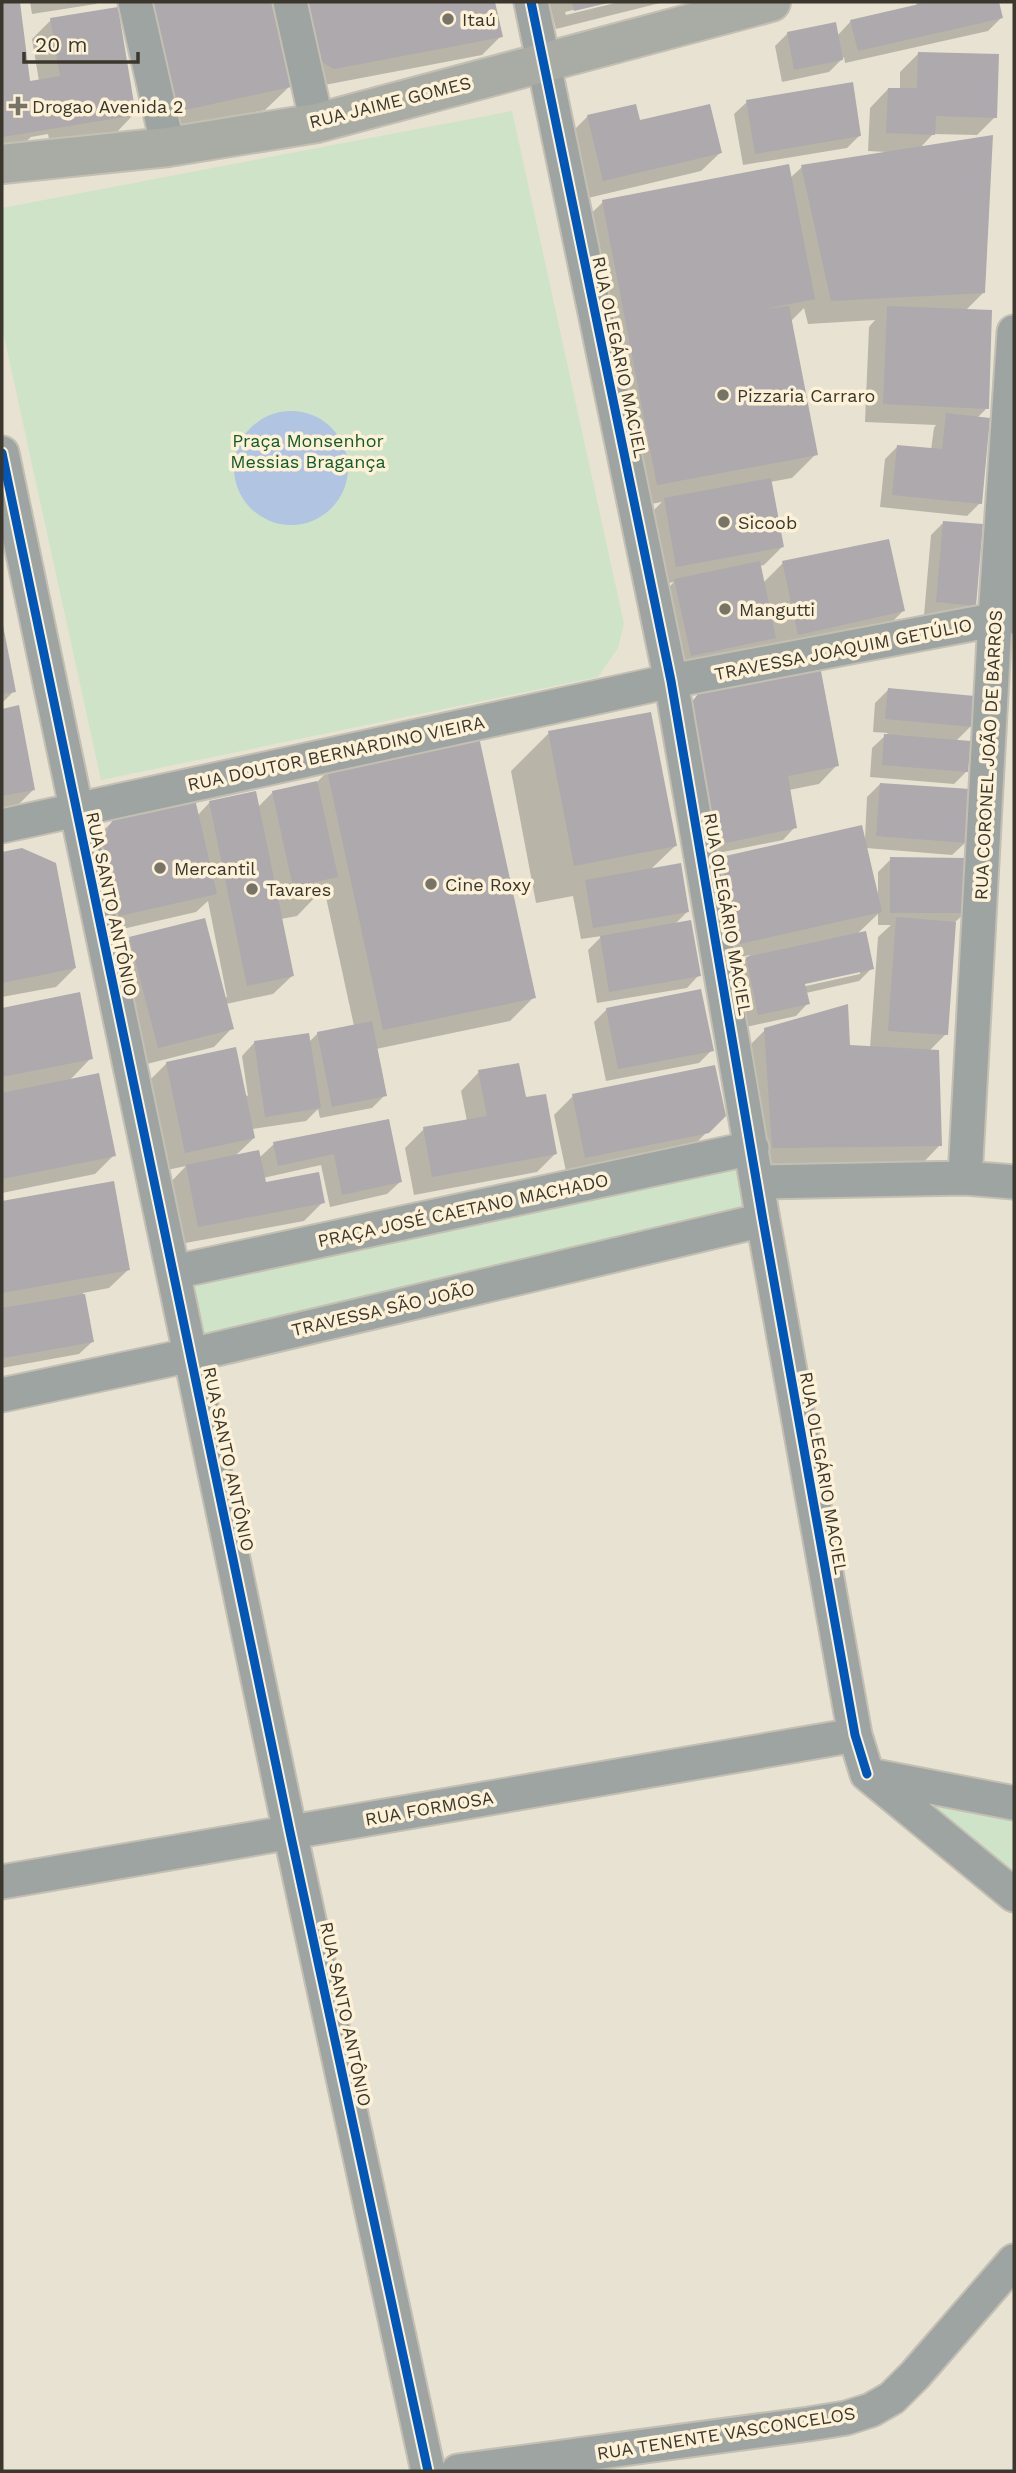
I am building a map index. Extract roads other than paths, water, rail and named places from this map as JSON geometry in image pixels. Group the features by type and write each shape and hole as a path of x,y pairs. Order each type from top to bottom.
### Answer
{"street":[{"path":"135,2 168,147"},
{"path":"290,2 317,122"},
{"name":"RUA OLEGÁRIO MACIEL","path":"531,2 671,681 855,1735 867,1774"},
{"name":"RUA JAIME GOMES","path":"2,164 168,147 317,122 771,2"},
{"name":"RUA CORONEL JOÃO DE BARROS","path":"965,1178 1005,618 1014,332"},
{"name":"RUA SANTO ANTÔNIO","path":"2,453 290,1832 428,2471"},
{"name":"TRAVESSA JOAQUIM GETÚLIO","path":"671,681 1005,618"},
{"name":"RUA DOUTOR BERNARDINO VIEIRA","path":"2,826 671,681"},
{"name":"PRAÇA JOSÉ CAETANO MACHADO","path":"174,1272 752,1148"},
{"path":"757,1182 965,1178 1014,1182"},
{"name":"TRAVESSA SÃO JOÃO","path":"2,1395 191,1355 763,1220"},
{"name":"RUA FORMOSA","path":"2,1882 855,1735"},
{"path":"867,1774 1014,1803"},
{"path":"867,1774 1014,1895"},
{"name":"RUA TENENTE VASCONCELOS","path":"458,2471 809,2424 846,2418 871,2410 892,2398 915,2375 1014,2261"}],"water":[{"path":"291,411 313,415 331,428 344,446 348,468 344,490 331,508 313,521 291,525 269,521 251,508 238,490 234,468 238,446 251,428 269,415"}],"place":[{"name":"Itaú","path":"448,19"},
{"name":"Drogao Avenida 2","path":"18,106"},
{"name":"Pizzaria Carraro","path":"723,395"},
{"name":"Sicoob","path":"724,522"},
{"name":"Mangutti","path":"725,609"},
{"name":"Mercantil","path":"160,868"},
{"name":"Cine Roxy","path":"431,884"},
{"name":"Tavares","path":"252,889"}],"park label":[{"name":"Praça Monsenhor Messias Bragança","path":"308,450"}]}
